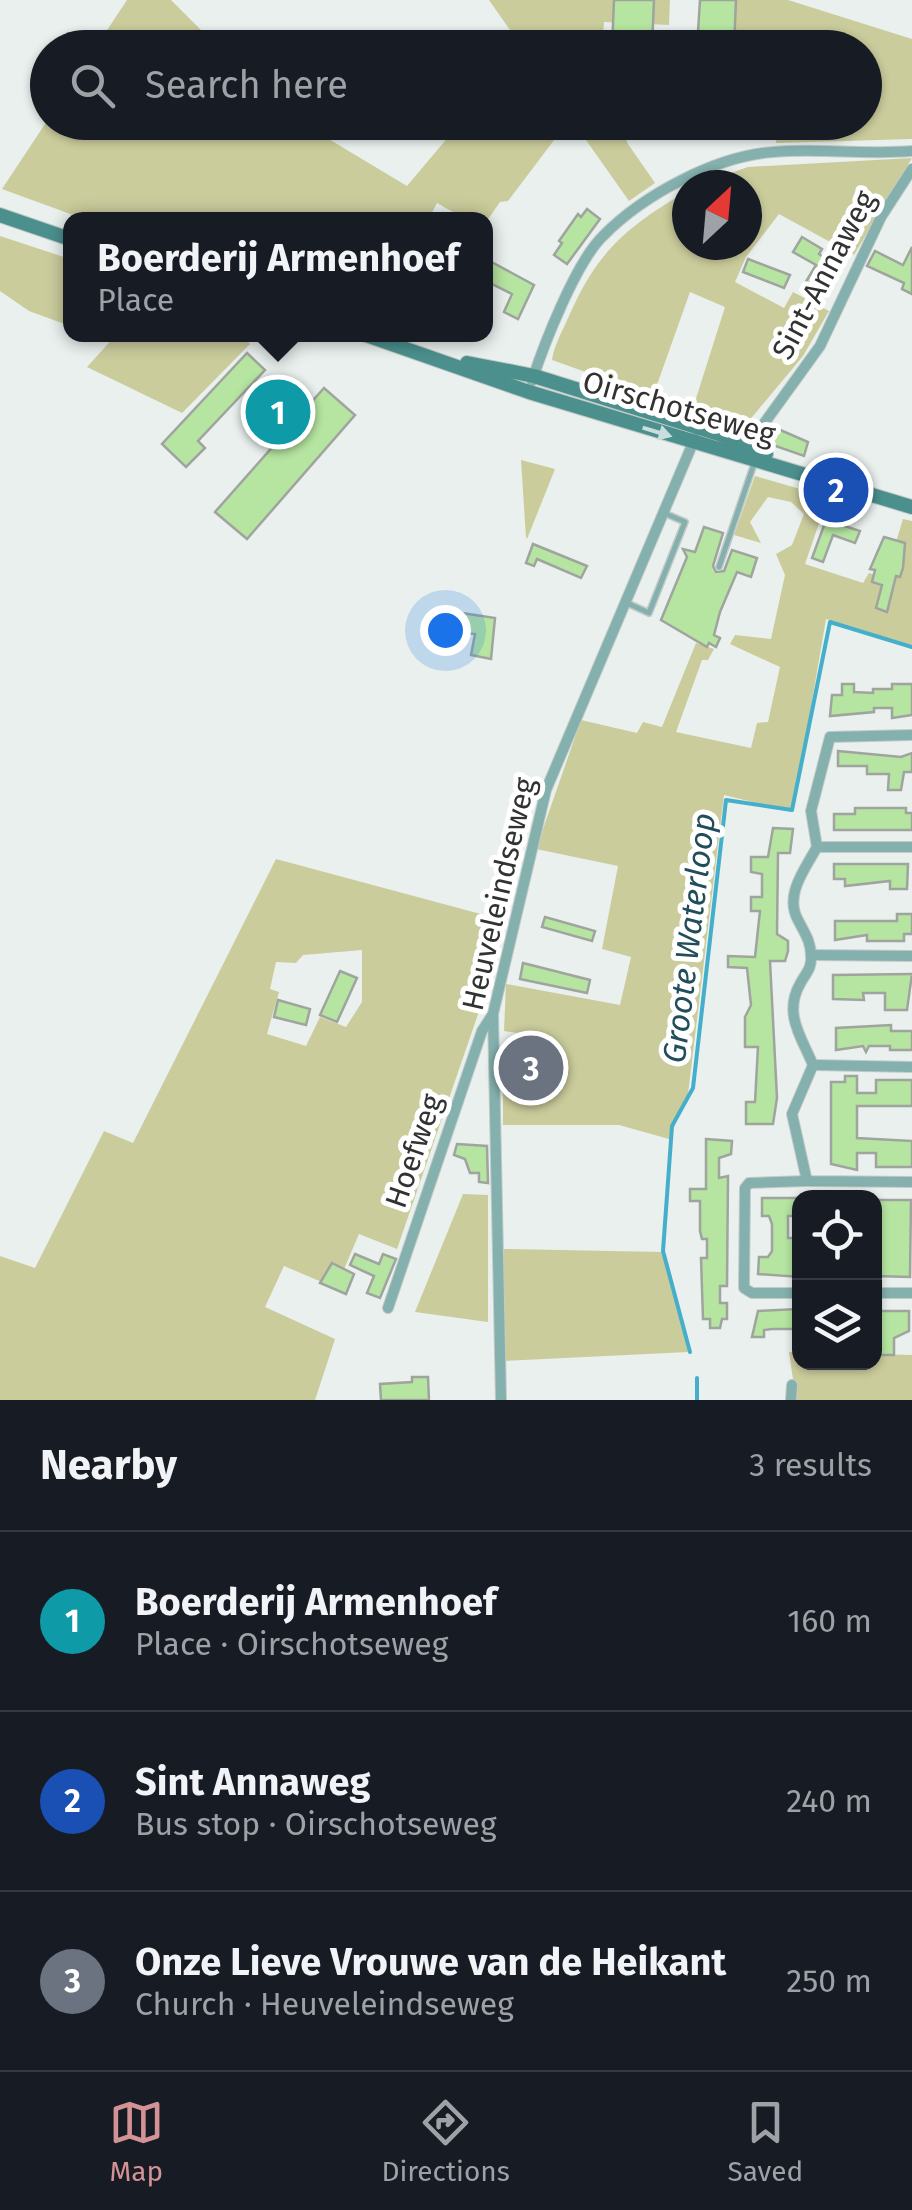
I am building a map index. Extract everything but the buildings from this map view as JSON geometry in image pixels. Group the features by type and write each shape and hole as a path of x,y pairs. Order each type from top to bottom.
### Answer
{"main road":[{"path":"0,216 63,237"},
{"name":"Oirschotseweg","path":"387,342 529,392 695,436 912,506"},
{"name":"Oirschotseweg","path":"432,357 534,376 695,436 734,440 756,455 912,498"}],"street":[{"path":"529,392 548,336 600,238 654,198 707,169 745,156 912,150"},
{"name":"Sint-Annaweg","path":"734,440 760,428 820,346 881,216 912,169"},
{"name":"Heuveleindseweg","path":"501,1400 493,1014 546,790 695,436"},
{"path":"813,1065 796,1032 792,1010 797,988 811,968 812,955 810,942 794,914 793,898 817,847 811,811 825,743 830,736 912,736"},
{"path":"817,847 912,847"},
{"path":"812,955 912,956"},
{"name":"Hoefweg","path":"388,1308 482,1031 493,1014"},
{"path":"813,1065 912,1067"},
{"path":"807,1181 792,1114 813,1065"},
{"path":"792,1293 752,1293 744,1288 744,1188 749,1183 912,1182"},
{"path":"882,1293 912,1294"},
{"path":"792,1385 792,1400"}],"lane":[{"path":"718,567 756,455"},
{"path":"624,602 649,612 685,522 663,512"}],"green space":[{"path":"127,0 171,0 201,30 107,30"},
{"path":"489,0 670,0 669,25 604,22 603,30 510,30"},
{"path":"723,0 788,0 912,39 912,139 882,140 882,30 735,30"},
{"path":"34,140 330,140 407,186 446,140 554,140 508,201 500,202 493,212 453,212 437,203 432,212 65,212 2,189"},
{"path":"586,140 626,140 655,183 629,201"},
{"path":"776,140 878,140 776,143"},
{"path":"912,158 854,255 779,214 762,236 762,170 739,170"},
{"path":"672,200 672,260 745,260 735,282 784,308 793,292 829,311 803,356 748,422 693,408 725,307 690,292 653,396 552,360 591,274 616,242"},
{"path":"0,236 63,257 63,323 29,311 0,291"},
{"path":"110,342 250,344 182,413 87,367"},
{"path":"521,460 555,469 527,539 526,537"},
{"path":"755,476 828,497 805,564 863,583 869,573 885,578 903,519 912,521 912,649 826,619 793,812 724,795 688,1094 669,1139 619,1125 503,1125 503,1081 546,1083 550,1056 534,1051 531,1035 504,1031 506,984 620,1005 631,957 602,949 618,866 536,849 581,720 637,733 643,722 662,727 696,643 714,649 708,660 702,660 676,732 751,748 757,723 768,722 780,667 730,644 735,635 771,639 785,575 776,554 792,545 804,514 791,502 768,497 750,522 761,543 734,535"},
{"path":"276,859 503,920 485,994 397,1249 359,1234 336,1288 284,1266 265,1307 335,1339 315,1400 0,1400 0,1256 35,1268 104,1131 133,1143","holes":["362,950 362,1002 346,1027 320,1017 306,1046 267,1034 279,992 270,989 276,962 296,963 303,955"]},
{"path":"463,1194 488,1195 488,1322 415,1312"},
{"path":"504,1249 663,1252 688,1352 504,1361"},
{"path":"789,1352 792,1370 882,1370 882,1354 912,1355 912,1400 796,1400"}],"waterway":[{"name":"Groote Waterloop","path":"690,1352 663,1251 672,1126 693,1088 726,800 792,810 830,622 912,647"},
{"name":"Groote Waterloop","path":"697,1378 697,1400"}],"place":[{"name":"Boerderij Armenhoef","path":"278,412"},
{"name":"Sint Annaweg","path":"836,490"},
{"name":"Onze Lieve Vrouwe van de Heikant","path":"531,1068"}]}
